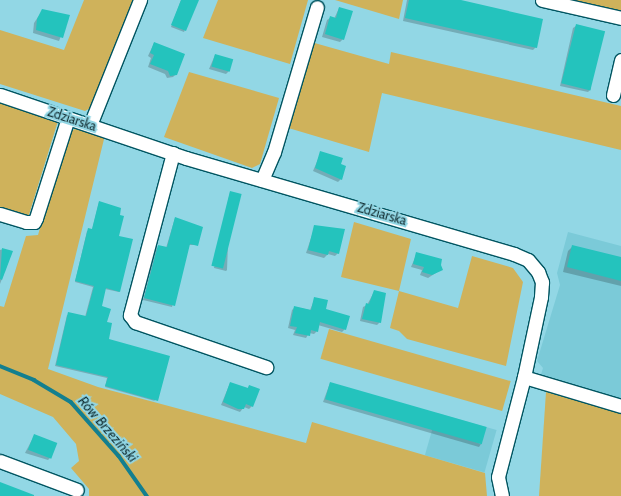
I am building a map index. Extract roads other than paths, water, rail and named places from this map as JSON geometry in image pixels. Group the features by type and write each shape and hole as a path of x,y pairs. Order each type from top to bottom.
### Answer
{"street":[{"path":"90,125 140,0"},
{"path":"542,0 621,18"},
{"path":"262,180 274,152 317,7"},
{"path":"613,96 621,60"},
{"name":"Zdziarska","path":"0,95 173,154 514,254 528,260 538,272 542,282 524,377 498,477 502,496"},
{"path":"0,214 26,222 34,222 68,118"},
{"path":"173,154 130,315 135,322 266,368"},
{"path":"524,377 621,406"},
{"path":"0,462 77,490"}],"waterway":[{"name":"Rów Brzeziński","path":"0,366 34,380 71,402 119,456 147,496"}]}
